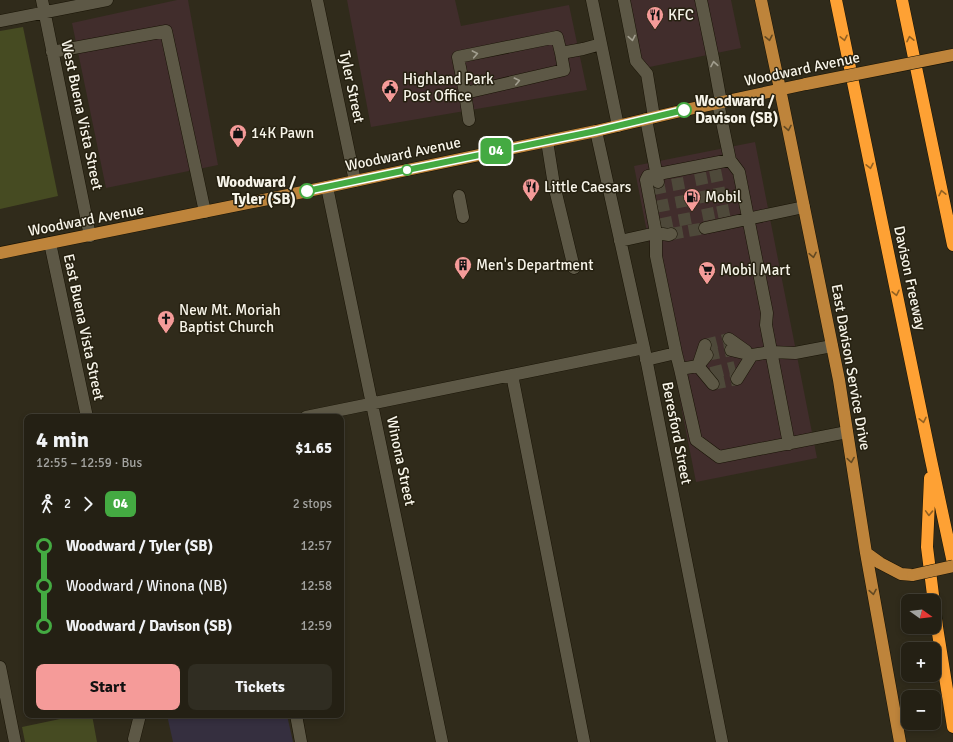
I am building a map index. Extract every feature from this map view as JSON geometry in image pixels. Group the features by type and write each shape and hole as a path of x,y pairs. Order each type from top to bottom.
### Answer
{"highway":[{"name":"Davison Freeway","path":"836,0 953,563"},
{"path":"902,0 953,245"},
{"path":"931,460 927,547 953,727"}],"main road":[{"name":"East Davison Service Drive","path":"761,0 839,380 866,553 900,742"},
{"name":"Woodward Avenue","path":"0,253 327,187 596,131 806,84 953,55"},
{"path":"866,553 880,563 901,574 913,575 953,566"}],"street":[{"path":"0,21 43,6 106,0"},
{"name":"Tyler Street","path":"317,0 355,181"},
{"path":"592,0 618,126"},
{"path":"624,0 636,61 646,74 658,178"},
{"path":"701,0 713,58 719,103 730,160 739,172 767,313 766,325 771,352 790,444"},
{"name":"West Buena Vista Street","path":"43,6 90,236"},
{"path":"52,52 166,31 205,212"},
{"path":"465,93 564,70 558,37 458,57 469,120"},
{"path":"561,53 601,44"},
{"name":"Beresford Street","path":"596,131 645,354 722,742"},
{"path":"547,141 554,185 574,268"},
{"path":"730,160 714,167 700,170 658,178 648,176 646,180 666,233 656,256 696,440 719,458 847,432"},
{"name":"Winona Street","path":"327,187 442,742"},
{"path":"459,196 462,217"},
{"path":"708,226 804,207"},
{"path":"620,241 666,233"},
{"name":"East Buena Vista Street","path":"50,243 86,414"},
{"path":"730,345 752,355 771,352 795,353 832,346"},
{"path":"698,366 706,350"},
{"path":"320,414 512,375 645,354 676,353"},
{"path":"736,373 752,355"},
{"path":"680,369 698,366"},
{"path":"698,366 712,379"},
{"path":"512,375 584,742"},
{"path":"0,667 15,742"},
{"path":"134,739 139,718"},
{"path":"297,718 301,742"}],"shaded area":[{"path":"177,0 188,0 218,165 106,188 72,23"},
{"path":"347,0 455,0 461,26 569,5 587,90 371,127"},
{"path":"620,0 731,0 741,48 635,70"},
{"path":"755,142 817,458 696,482 634,166"},
{"path":"168,718 288,718 293,742 173,742"}],"green space":[{"path":"23,27 58,196 0,209 0,31"},
{"path":"65,718 93,718 97,742 25,742 22,727"}],"tunnel":[{"path":"715,170 725,220"},
{"path":"700,173 710,223"},
{"path":"677,178 687,231"},
{"path":"658,182 668,231"},
{"path":"671,234 705,228"},
{"path":"705,345 729,339"},
{"path":"707,355 731,350"},
{"path":"711,373 735,367"},
{"path":"713,384 737,379"}],"bus line":[{"name":"04","path":"307,191 596,131 684,110"}],"place":[{"name":"KFC","path":"655,30"},
{"name":"Highland Park Post Office","path":"390,103"},
{"name":"Woodward / Davison (SB)","path":"684,110"},
{"name":"14K Pawn","path":"238,148"},
{"name":"Woodward / Tyler (SB)","path":"307,191"},
{"name":"Little Caesars","path":"531,202"},
{"name":"Mobil","path":"692,212"},
{"name":"Men's Department","path":"463,280"},
{"name":"Mobil Mart","path":"707,285"},
{"name":"New Mt. Moriah Baptist Church","path":"166,334"}]}
